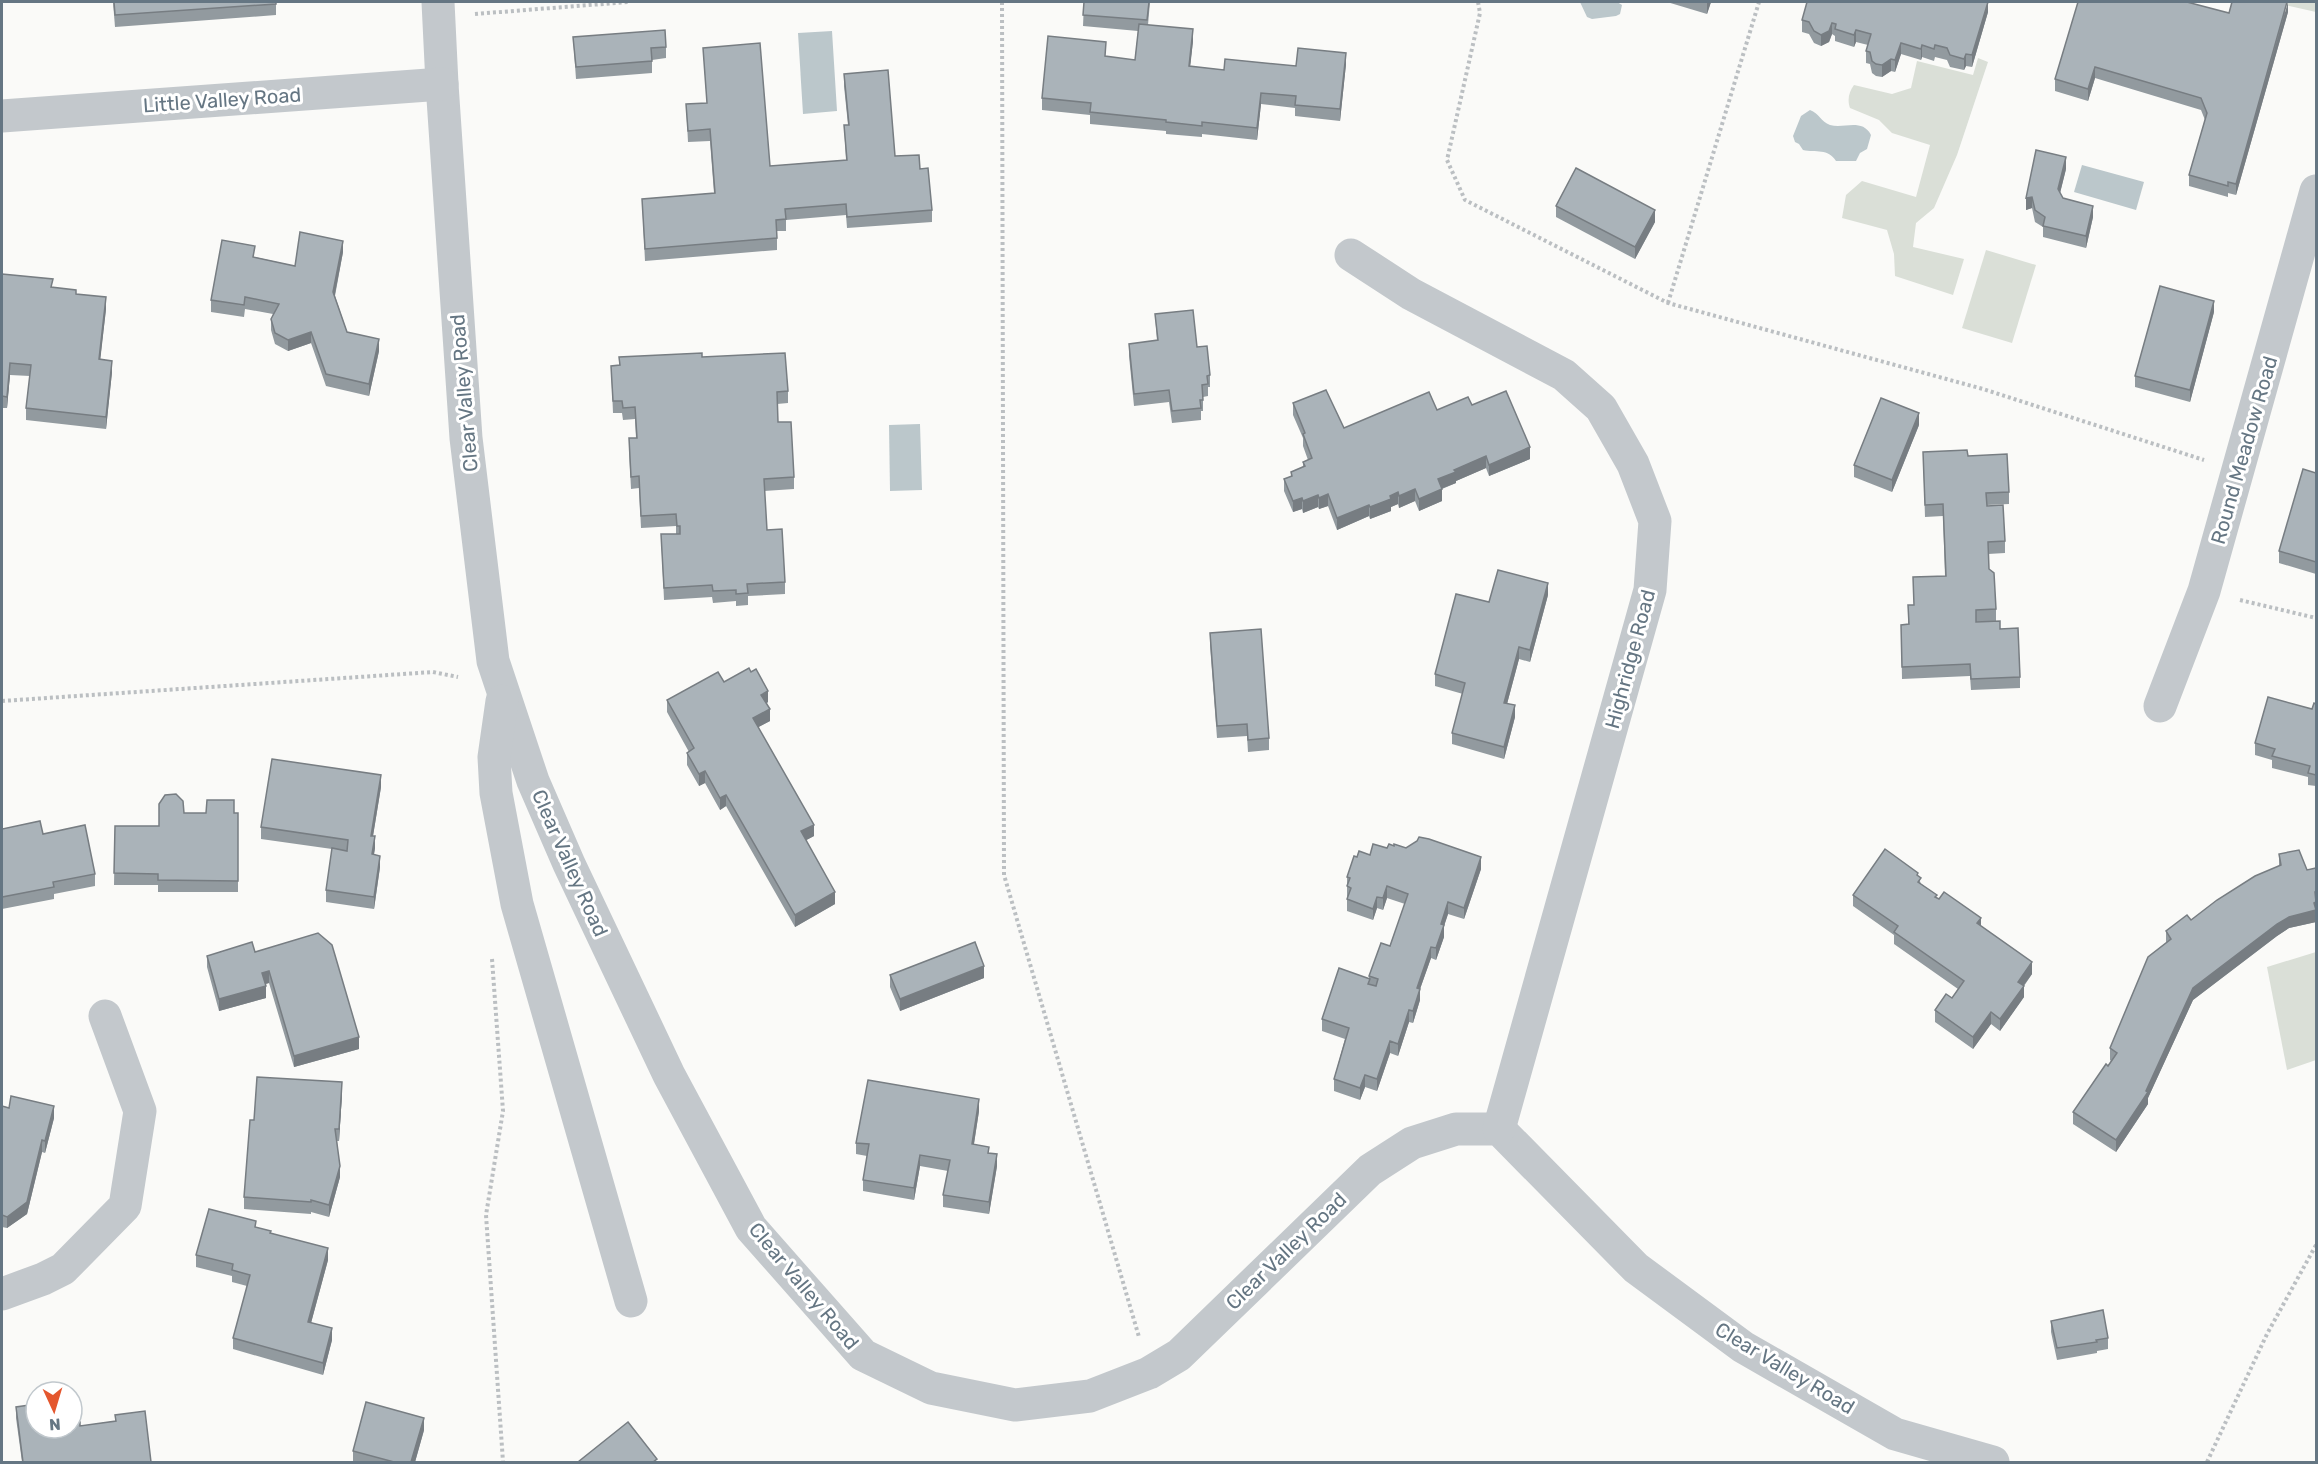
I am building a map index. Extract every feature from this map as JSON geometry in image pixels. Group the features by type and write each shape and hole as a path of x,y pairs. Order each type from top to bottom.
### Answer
{"street":[{"name":"Clear Valley Road","path":"438,9 466,438 493,661 503,693 533,781 569,864 669,1075 751,1228 863,1355 931,1388 1015,1405 1090,1396 1149,1372 1179,1355 1370,1170 1412,1143 1456,1129 1499,1129 1636,1268 1743,1347 1895,1434 1992,1462"},
{"name":"Little Valley Road","path":"2,116 442,84"},
{"name":"Round Meadow Road","path":"2160,706 2204,591 2316,191"},
{"name":"Highridge Road","path":"1352,255 1411,294 1563,375 1601,408 1633,464 1655,521 1650,590 1499,1129"},
{"path":"503,693 494,757 496,793 517,904 631,1301"},
{"path":"2,1294 63,1269 125,1206 140,1111 105,1016"}],"path":[{"path":"438,9 628,2"},
{"path":"1002,2 1004,875 1149,1372"},
{"path":"1478,2 1480,13 1447,160 1465,200 1668,303 1983,390 2239,471"},
{"path":"1668,303 1759,2"},
{"path":"2204,591 2316,618"},
{"path":"2,700 433,672 471,679 493,661"},
{"path":"492,957 503,1111 486,1215 503,1462"},
{"path":"2208,1462 2267,1334 2316,1245"}],"shaded area":[{"path":"1580,2 1617,2 1622,5 1620,14 1616,16 1592,19 1587,17"},
{"path":"2272,2 2316,2 2316,12"},
{"path":"832,31 837,111 803,114 798,33"},
{"path":"1978,58 1988,62 1957,155 1934,208 1916,223 1913,247 1964,259 1953,295 1895,276 1894,254 1887,230 1842,218 1846,195 1862,181 1916,197 1930,145 1892,133 1879,120 1850,108 1849,99 1854,85 1892,94 1911,88 1917,61 1973,75"},
{"path":"1810,110 1830,125 1863,127 1871,135 1867,149 1860,153 1856,161 1836,161 1829,154 1803,150 1795,142 1793,136 1801,116"},
{"path":"2082,165 2144,182 2136,210 2074,192"},
{"path":"1986,250 2036,265 2012,343 1962,328"},
{"path":"920,424 922,490 890,491 889,425"},
{"path":"2316,952 2316,1060 2287,1070 2267,967"}],"building":[{"path":"114,2 276,2 276,4 115,15"},
{"path":"1084,2 1149,2 1147,20 1083,15"},
{"path":"1807,2 1988,2 1972,55 1966,54 1964,59 1950,55 1947,48 1935,45 1934,49 1922,45 1921,49 1901,43 1895,60 1891,59 1882,65 1872,61 1870,52 1866,51 1871,34 1856,30 1854,35 1835,29 1836,24 1832,23 1829,31 1821,35 1814,31 1809,22 1802,20"},
{"path":"2078,2 2187,2 2229,13 2232,2 2287,2 2236,184 2228,182 2228,186 2189,175 2207,113 2201,98 2095,67 2088,89 2055,79"},
{"path":"1139,24 1193,29 1189,66 1224,70 1225,59 1296,66 1298,48 1346,53 1340,109 1295,105 1296,96 1261,93 1257,128 1202,122 1202,126 1090,112 1091,103 1042,98 1048,36 1106,42 1105,56 1135,60"},
{"path":"665,30 666,47 651,48 652,61 576,67 573,37"},
{"path":"760,43 770,166 847,160 844,125 849,125 844,74 888,70 895,156 919,155 920,169 928,168 932,210 847,217 846,204 785,209 786,219 776,220 777,238 645,249 642,199 715,193 710,129 688,131 686,104 707,103 703,48"},
{"path":"2036,150 2066,157 2058,189 2063,198 2093,206 2086,236 2043,226 2045,217 2035,210 2032,197 2026,198"},
{"path":"1576,168 1655,210 1635,247 1556,206"},
{"path":"300,232 343,241 333,292 347,332 379,339 369,384 326,374 311,332 288,340 275,333 271,319 279,304 245,297 244,305 211,300 222,240 255,246 253,257 295,266"},
{"path":"2,274 53,279 51,287 76,290 76,294 106,297 99,359 112,361 106,417 26,408 31,365 10,363 7,397 2,396"},
{"path":"2160,286 2214,301 2190,390 2135,376"},
{"path":"1193,310 1197,347 1207,346 1210,375 1207,376 1208,384 1202,385 1201,408 1172,411 1169,390 1134,394 1129,344 1158,340 1155,314"},
{"path":"702,353 702,357 785,353 788,391 777,392 778,422 791,422 794,477 764,479 767,530 782,529 785,582 747,584 748,593 736,594 736,590 713,591 712,585 664,588 661,534 680,534 680,526 677,526 676,514 641,516 639,476 631,477 629,438 637,438 635,407 623,408 622,401 613,401 611,366 620,365 619,357"},
{"path":"1326,390 1344,428 1429,392 1437,410 1468,397 1472,405 1506,391 1530,447 1489,465 1486,456 1454,470 1456,472 1438,479 1442,489 1419,499 1415,489 1399,496 1398,492 1390,496 1391,499 1337,518 1328,494 1319,498 1318,495 1303,501 1302,498 1293,501 1284,479 1292,476 1291,472 1305,466 1303,462 1312,458 1293,403"},
{"path":"1881,398 1919,413 1892,480 1854,465"},
{"path":"1967,450 1968,456 2007,454 2009,492 1986,493 1987,506 2003,505 2005,541 1988,542 1989,569 1994,573 1996,609 1976,610 1976,622 2000,621 2000,629 2018,628 2020,677 1971,679 1970,664 1902,667 1901,625 1909,624 1908,605 1914,605 1913,577 1946,576 1943,504 1925,505 1923,452"},
{"path":"2303,469 2316,473 2316,562 2279,551"},
{"path":"1498,570 1548,583 1530,650 1519,647 1504,703 1515,705 1504,747 1452,733 1465,683 1435,674 1456,594 1489,602"},
{"path":"1261,629 1269,738 1248,740 1247,724 1217,726 1210,633"},
{"path":"749,668 751,672 756,669 768,691 761,695 770,709 753,718 814,825 801,831 835,892 795,915 726,795 720,798 705,771 699,774 687,753 694,748 667,700 718,672 724,682"},
{"path":"2268,697 2312,709 2314,703 2316,704 2316,775 2308,773 2310,766 2272,756 2275,749 2255,743"},
{"path":"272,759 381,775 371,836 375,836 372,854 380,856 374,897 326,890 332,848 347,851 348,840 261,827"},
{"path":"176,794 183,801 184,813 206,813 207,800 234,800 234,813 238,813 238,881 158,880 158,874 114,873 115,826 159,826 159,804 165,795"},
{"path":"40,821 43,834 85,825 95,874 53,882 54,887 2,897 2,829"},
{"path":"1419,837 1481,857 1464,908 1448,902 1441,924 1444,925 1436,948 1431,947 1417,988 1420,989 1413,1011 1409,1010 1398,1044 1390,1041 1377,1079 1365,1075 1360,1088 1334,1079 1349,1028 1322,1019 1339,968 1370,979 1368,984 1376,986 1378,979 1369,976 1381,943 1390,946 1408,894 1387,886 1383,898 1377,897 1373,909 1347,899 1351,888 1347,886 1350,878 1347,877 1354,856 1357,857 1359,851 1370,855 1373,844 1387,848 1389,844 1394,846 1394,844 1406,848"},
{"path":"1885,849 1918,873 1917,875 1921,878 1918,882 1937,895 1935,897 1939,899 1944,892 1981,918 1977,923 2032,962 2018,982 2024,986 2000,1019 1991,1012 1973,1037 1935,1010 1946,994 1952,998 1964,981 1894,932 1898,926 1853,895"},
{"path":"2299,850 2307,870 2316,868 2316,902 2314,903 2316,910 2289,917 2277,924 2193,988 2146,1091 2148,1092 2116,1140 2073,1112 2106,1064 2108,1066 2117,1053 2110,1048 2148,957 2171,939 2166,931 2187,915 2191,920 2255,876 2281,865 2279,854"},
{"path":"318,933 332,945 359,1037 294,1056 269,971 262,973 266,986 219,999 207,956 252,942 255,952"},
{"path":"975,942 984,966 900,999 890,975"},
{"path":"257,1077 342,1082 339,1129 335,1129 340,1166 329,1205 311,1200 311,1202 244,1197 250,1120 254,1120"},
{"path":"868,1080 979,1099 972,1144 989,1147 988,1153 997,1154 989,1202 943,1195 950,1160 920,1155 914,1188 863,1180 869,1144 856,1143"},
{"path":"11,1096 54,1106 45,1141 42,1140 27,1202 7,1217 2,1215 2,1106 9,1108"},
{"path":"209,1209 256,1221 255,1227 271,1231 270,1233 328,1248 308,1322 332,1328 323,1363 233,1338 250,1275 232,1270 233,1264 196,1255"},
{"path":"2103,1310 2108,1338 2096,1340 2097,1342 2057,1348 2051,1321"},
{"path":"366,1402 424,1418 411,1462 394,1462 353,1451"},
{"path":"24,1406 24,1440 84,1440 84,1425 116,1421 115,1415 145,1411 151,1462 23,1462 16,1407"},
{"path":"628,1422 657,1459 653,1462 578,1462"}]}
